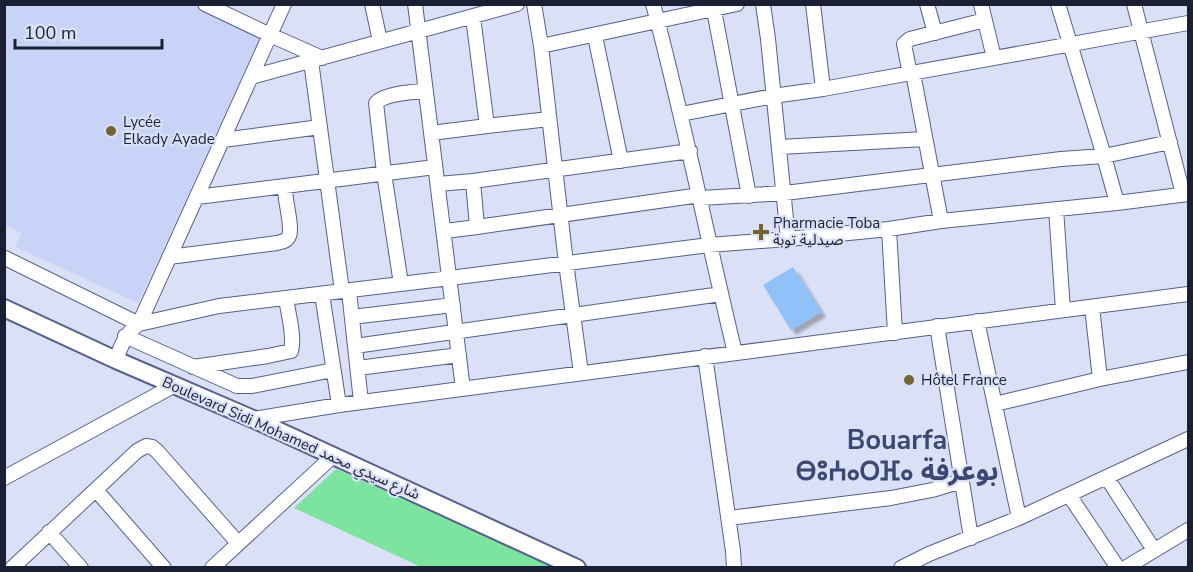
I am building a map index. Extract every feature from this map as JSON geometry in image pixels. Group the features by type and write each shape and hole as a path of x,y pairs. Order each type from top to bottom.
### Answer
{"main road":[{"name":"Boulevard Sidi Mohamed شارع سيدي محمد","path":"4,308 577,567"}],"street":[{"path":"205,4 317,59"},
{"path":"139,324 284,4"},
{"path":"372,4 380,41"},
{"path":"415,4 463,389"},
{"path":"251,77 473,18 517,4"},
{"path":"534,4 581,374"},
{"path":"653,4 690,151 709,245 735,353"},
{"path":"541,46 737,4"},
{"path":"763,4 785,193 788,239"},
{"path":"813,4 822,89"},
{"path":"927,4 935,33"},
{"path":"981,4 994,58"},
{"path":"1058,4 1117,203"},
{"path":"116,360 125,336 134,326 219,306 709,245 889,229 941,221 1186,194 1134,4"},
{"path":"718,7 731,105 749,196"},
{"path":"473,18 487,126"},
{"path":"941,221 904,44 910,39 985,20"},
{"path":"681,114 1188,23"},
{"path":"595,36 621,161"},
{"path":"317,59 320,127 327,181 345,291 352,317 362,402"},
{"path":"401,284 376,103 383,98 426,91"},
{"path":"431,133 549,119"},
{"path":"223,140 320,127"},
{"path":"780,147 925,139"},
{"path":"444,231 700,197 785,193 1061,159 1104,156 1170,142"},
{"path":"438,184 690,151"},
{"path":"197,197 435,167"},
{"path":"472,181 477,227"},
{"path":"170,257 286,240 290,234 290,227 285,186"},
{"path":"1056,209 1063,310"},
{"path":"889,229 895,333"},
{"path":"4,259 139,324"},
{"path":"322,294 339,405"},
{"path":"355,346 721,294"},
{"path":"253,419 339,405 705,356 1188,294"},
{"path":"193,367 291,351 286,298"},
{"path":"352,317 453,305"},
{"path":"1092,307 1100,379"},
{"path":"977,321 1019,518"},
{"path":"937,326 970,538"},
{"path":"125,336 231,384 243,387 333,370"},
{"path":"358,368 459,355"},
{"path":"705,356 734,567"},
{"path":"995,404 1100,379 1188,362"},
{"path":"4,478 175,385"},
{"path":"901,567 1019,518 1188,439"},
{"path":"4,559 10,567 142,447 146,446 152,447 177,473 238,543"},
{"path":"212,567 333,456"},
{"path":"1107,478 1154,550"},
{"path":"729,518 891,498 962,481"},
{"path":"96,490 164,567"},
{"path":"1069,495 1118,567"},
{"path":"1125,567 1188,530"},
{"path":"49,532 81,567"}],"shaded area":[{"name":"Lycée Elkady Ayade","path":"4,5 192,5 261,36 138,303 16,247 21,233 5,225"}],"green space":[{"path":"336,469 555,567 421,567 294,508"}],"building":[{"path":"793,267 821,312 791,330 763,285"}],"place":[{"name":"Lycée Elkady Ayade","path":"111,131"},
{"name":"Pharmacie Toba صيدلية توبة","path":"761,232"},
{"name":"Hôtel France","path":"909,380"}],"district":[{"name":"Bouarfa ⴱⵓⵄⴰⵔⴼⴰ بوعرفة","path":"897,456"}]}
